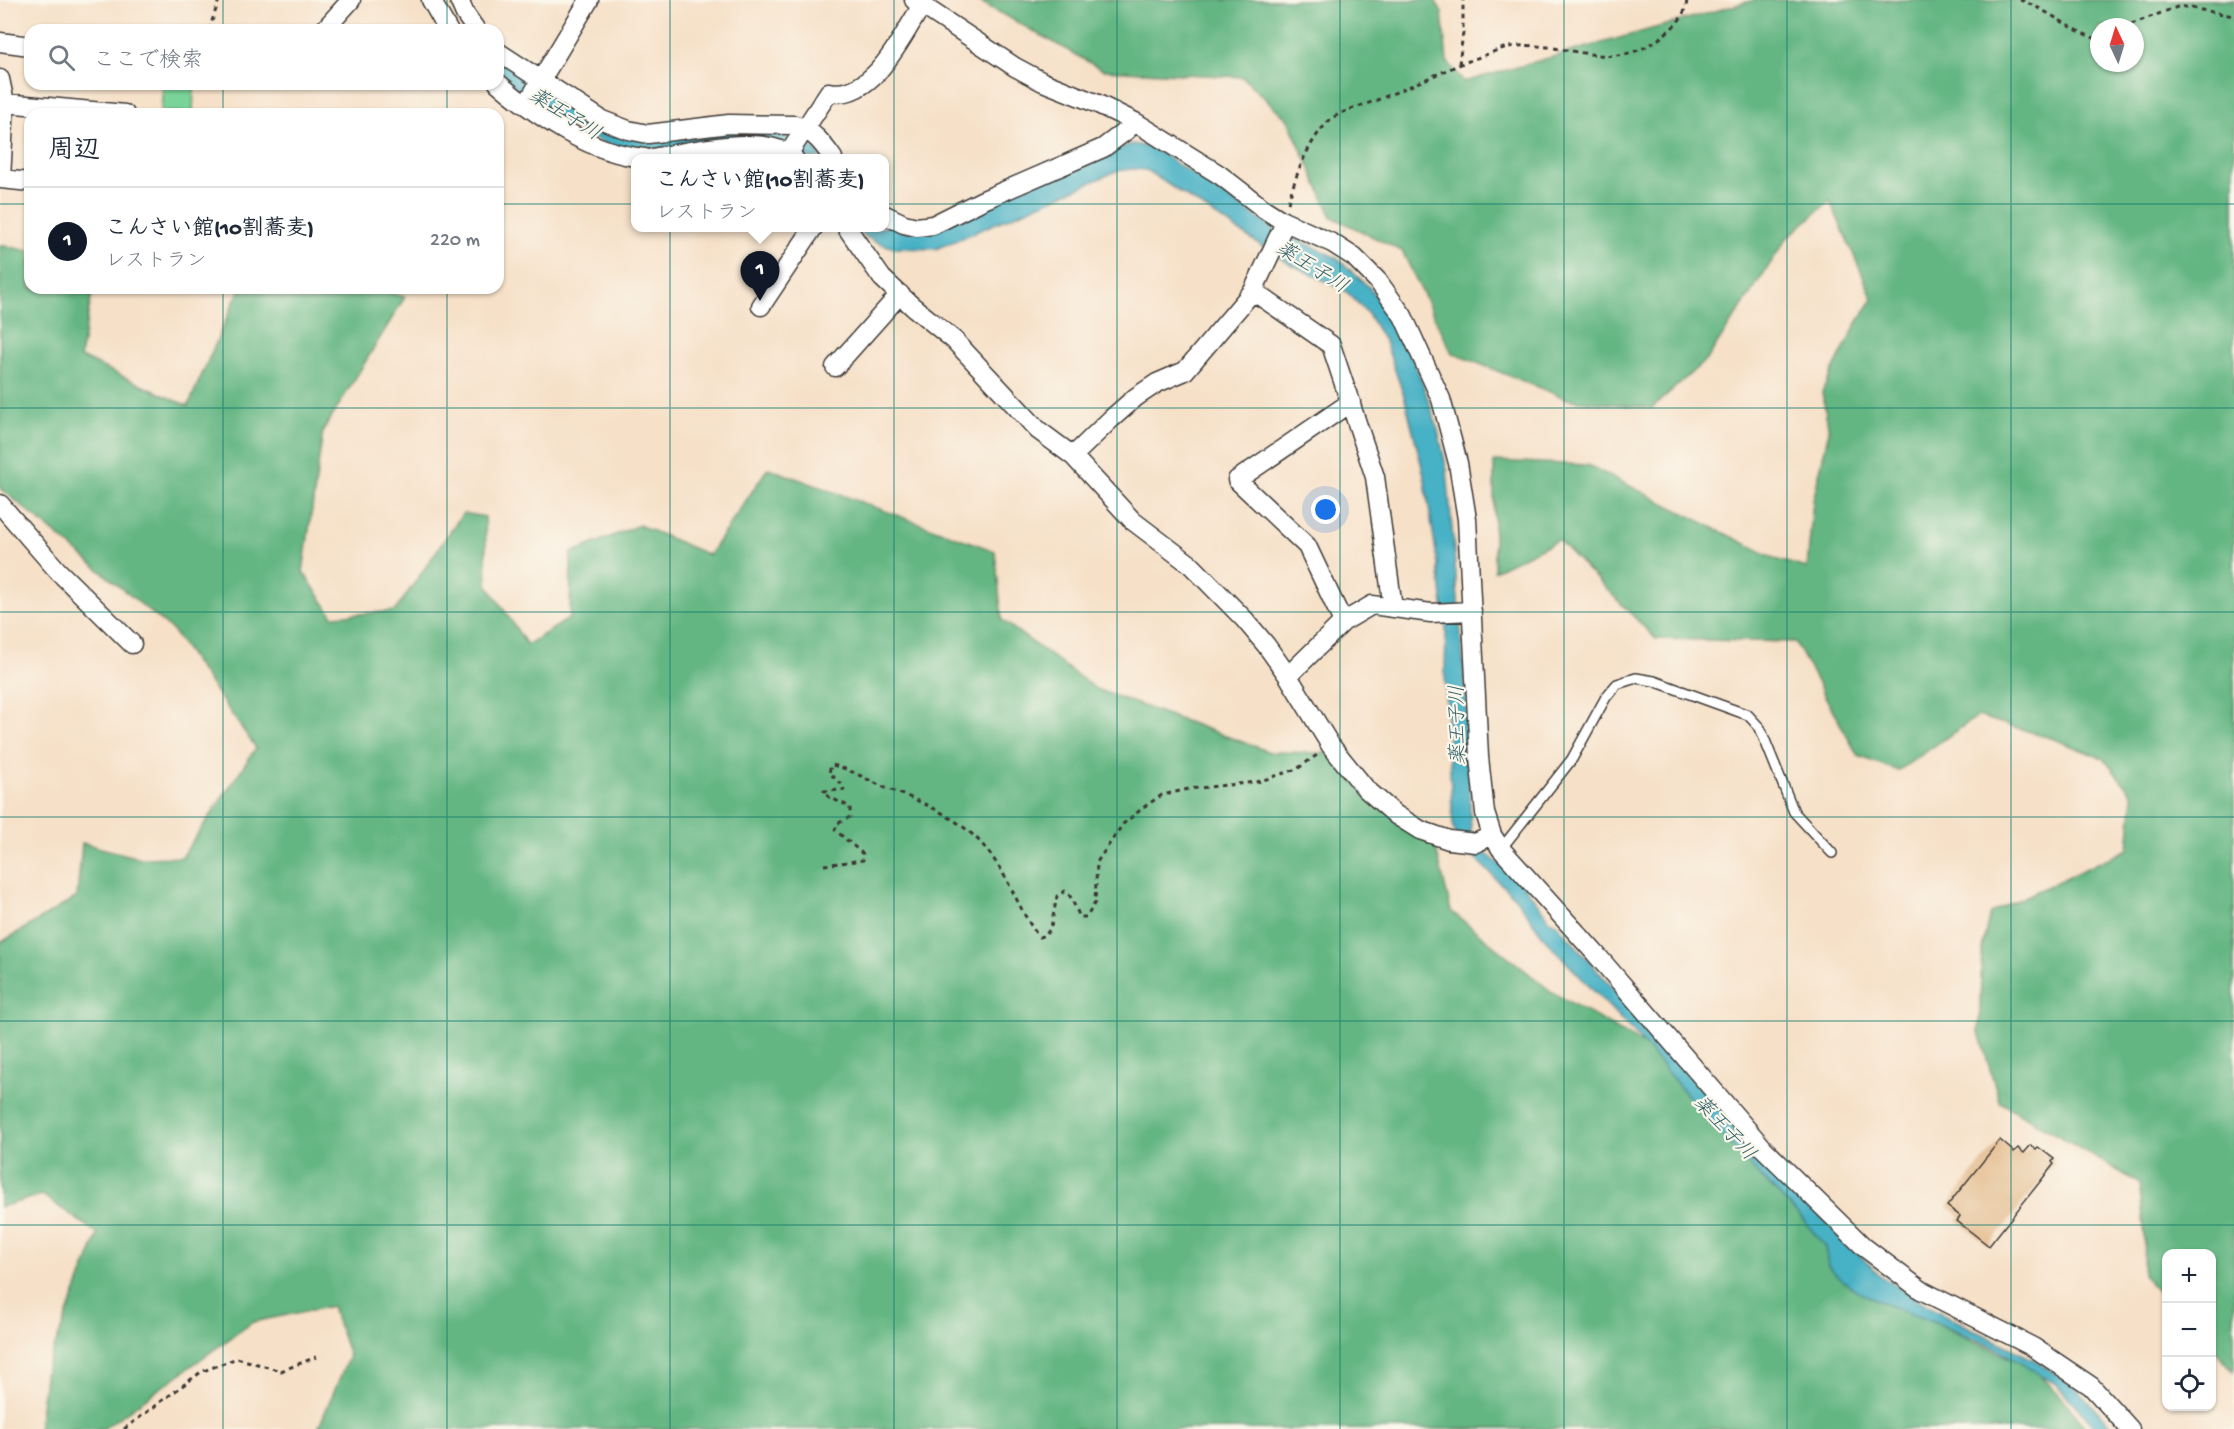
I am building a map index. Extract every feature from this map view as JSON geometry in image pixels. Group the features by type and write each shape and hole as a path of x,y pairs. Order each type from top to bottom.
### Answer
{"street":[{"path":"329,24 351,0"},
{"path":"431,0 445,24"},
{"path":"459,0 472,24"},
{"path":"526,105 589,0"},
{"path":"793,154 806,128 829,92 840,94 864,84 880,71 918,3 1034,77 1135,122 1220,175 1282,225 1332,243 1354,257 1378,281 1404,316 1441,399 1458,463 1467,519 1479,757 1490,842 1595,953 1764,1149 1864,1247 1921,1290 2033,1347 2091,1386 2130,1429"},
{"path":"0,42 24,45"},
{"path":"504,56 602,120 628,130 648,134 729,124 795,125 806,128 824,144 830,154"},
{"path":"0,79 5,103 2,179 24,181"},
{"path":"504,88 526,105 591,144 631,157"},
{"path":"5,103 60,108"},
{"path":"591,144 602,120"},
{"path":"889,217 904,225 917,228 933,225 981,201 1102,148 1128,130 1135,122"},
{"path":"729,124 730,146"},
{"path":"682,154 730,146 777,147 789,154"},
{"path":"1073,456 1136,397 1157,382 1185,371 1253,291 1282,225"},
{"path":"761,306 810,232"},
{"path":"853,232 882,278 954,340 1038,430 1073,456 1133,521 1199,572 1245,620 1288,676 1331,746 1366,789 1396,815 1420,830 1449,840 1490,842"},
{"path":"1253,291 1331,345 1375,477 1393,608"},
{"path":"835,367 900,294"},
{"path":"1343,622 1307,546 1238,480 1351,402"},
{"path":"0,504 26,537 65,579 132,644"},
{"path":"1288,676 1343,622 1372,605 1431,613 1472,611"}],"lane":[{"path":"1490,842 1572,759 1606,697 1617,684 1636,678 1654,681 1748,716 1755,721 1760,728 1794,812 1832,853"}],"path":[{"path":"210,24 219,0"},
{"path":"1459,65 1463,0"},
{"path":"1282,225 1297,172 1316,138 1332,118 1504,48 1523,46 1612,56 1633,54 1655,42 1679,22 1685,12 1687,0"},
{"path":"2020,0 2034,5 2090,36"},
{"path":"2144,19 2180,6 2234,16"},
{"path":"824,865 863,860 863,854 835,830 837,824 850,816 850,807 829,797 824,791 844,789 843,785 829,773 831,765 840,766 870,781 931,805 981,841 996,862 1039,938 1046,935 1051,927 1057,896 1065,891 1070,896 1080,917 1088,917 1095,902 1097,862 1123,824 1162,795 1189,789 1257,782 1297,769 1331,746"},
{"path":"124,1429 201,1372 237,1358 281,1371 316,1357"}],"green space":[{"path":"977,0 1435,0 1442,12 1447,61 1464,82 1754,0 2234,0 2234,1371 2216,1351 2216,1249 2162,1249 2162,1295 2143,1275 2144,1227 2139,1183 2000,1102 1979,1033 1982,948 1990,913 2128,849 2133,795 2104,759 2054,739 1978,716 1898,771 1858,756 1795,642 1656,639 1558,540 1494,571 1494,461 1588,465 1778,560 1807,568 1813,501 1829,431 1822,392 1857,323 1873,299 1830,201 1787,238 1708,358 1652,408 1570,400 1452,353 1402,251 1332,217 1288,120 1242,77 1103,70"},
{"path":"163,90 194,90 193,108 161,108"},
{"path":"0,245 24,250 24,294 92,294 80,357 188,406 237,294 394,294 405,297 323,431 303,572 333,616 395,611 463,513 485,517 487,584 527,645 570,618 571,553 639,525 709,555 768,468 995,551 1002,620 1096,689 1270,752 1332,753 1432,832 1451,911 1552,992 1678,1064 1861,1272 1948,1329 2036,1370 2076,1414 2086,1429 318,1429 349,1356 332,1306 253,1322 103,1429 38,1429 46,1369 98,1234 42,1195 0,1207 0,943 77,897 82,843 139,858 182,857 256,748 172,630 0,488"}],"water":[{"name":"薬王子川","path":"504,61 618,133 715,129 796,131 807,139 819,154 800,154 798,152 649,154 603,143 538,106 504,80"},
{"name":"薬王子川","path":"1133,144 1153,148 1273,228 1337,258 1370,288 1403,335 1437,426 1447,470 1466,694 1471,833 1480,849 1520,880 1550,920 1556,923 1773,1170 1882,1277 1933,1309 2038,1362 2074,1386 2115,1429 2097,1429 2056,1384 1997,1349 1859,1292 1841,1279 1828,1266 1825,1247 1801,1217 1753,1169 1637,1036 1549,944 1516,899 1480,863 1461,848 1453,827 1445,676 1446,629 1424,475 1405,399 1386,344 1368,314 1347,292 1285,261 1146,170 1117,171 936,249 894,248 873,241 860,232 889,232 889,223 905,232 1093,155"}],"building":[{"path":"2000,1140 2014,1152 2018,1148 2024,1153 2031,1145 2036,1149 2038,1147 2054,1159 2052,1162 2054,1164 1989,1246 1957,1221 1960,1216 1947,1206"}],"place":[{"name":"こんさい館(10割蕎麦)","path":"760,301"}]}
